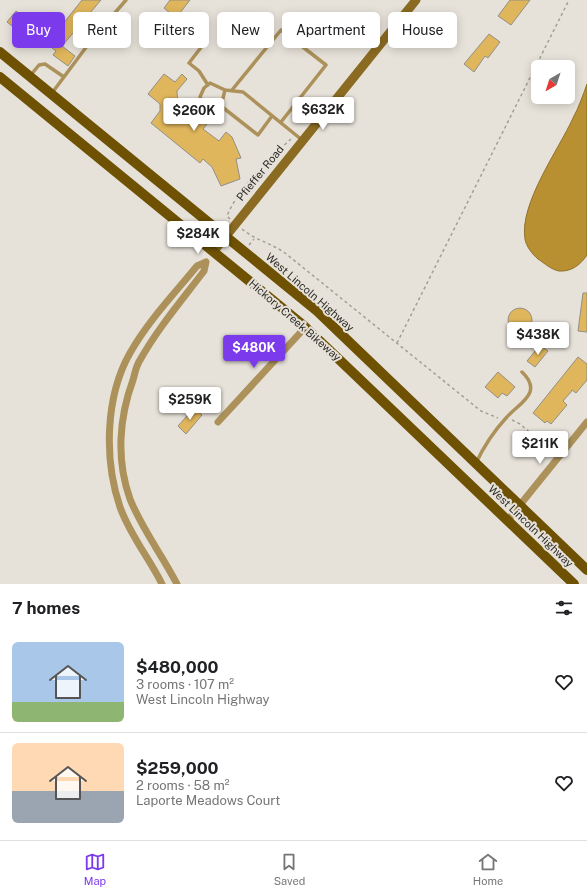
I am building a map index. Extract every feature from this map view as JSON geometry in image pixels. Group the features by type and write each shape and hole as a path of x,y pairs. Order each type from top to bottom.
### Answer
{"main road":[{"name":"West Lincoln Highway","path":"0,52 317,311 587,570"},
{"name":"West Lincoln Highway","path":"0,77 303,325 574,584"}],"street":[{"name":"Pfieffer Road","path":"214,251 299,137 416,0"},
{"path":"177,584 140,522 130,498 123,471 121,446 122,415 139,361 157,333 204,271 206,262 214,251"},
{"path":"162,584 129,528 120,508 113,484 109,436 112,408 116,391 129,354 146,328 197,266 206,262"},
{"path":"218,422 300,333 303,325"},
{"path":"507,520 520,506 587,422"}],"lane":[{"path":"120,6 122,0"},
{"path":"52,94 93,38 126,0"},
{"path":"232,90 282,30 326,65 281,122"},
{"path":"201,48 189,63 199,71 208,85"},
{"path":"29,76 39,65 45,64 64,77"},
{"path":"272,116 258,135 221,106 210,108 204,106 200,97 204,88 210,83 217,85 224,90 243,92 299,137"},
{"path":"221,106 224,90"},
{"path":"476,464 505,418 527,399 531,388 530,379 522,372"}],"path":[{"path":"397,343 569,0"},
{"path":"227,216 231,206 270,159 299,137"},
{"path":"254,238 275,246 285,253 481,411 491,416 505,418 520,424 559,457"}],"shaded area":[{"path":"587,84 587,255 576,267 559,271 538,259 528,247 525,239 525,225 528,210 534,194 567,131"}],"building":[{"path":"82,0 101,0 91,12 73,12 73,33 65,42 65,21"},
{"path":"170,0 190,0 181,12 169,12 164,8"},
{"path":"510,0 530,0 511,25 498,16"},
{"path":"12,16 12,26 7,22"},
{"path":"489,34 500,42 488,58 485,56 474,72 464,64"},
{"path":"52,48 65,48 75,56 68,66 53,55 56,51"},
{"path":"164,74 175,82 182,74 187,79 177,91 178,109 185,108 197,117 198,116 207,124 203,129 219,141 226,132 232,137 241,158 236,159 240,179 221,186 212,167 203,159 200,163 151,123 160,111 160,104 148,94"},
{"path":"583,293 587,293 587,332 578,331"},
{"path":"520,308 529,311 532,320 529,329 520,332 511,329 508,320 511,311"},
{"path":"540,345 548,351 535,367 527,361"},
{"path":"578,357 587,364 587,380 576,393 572,390 563,401 567,405 551,424 547,421 545,423 533,413"},
{"path":"498,372 515,387 507,396 502,393 498,398 485,387"},
{"path":"194,408 202,415 186,434 178,426"}]}
